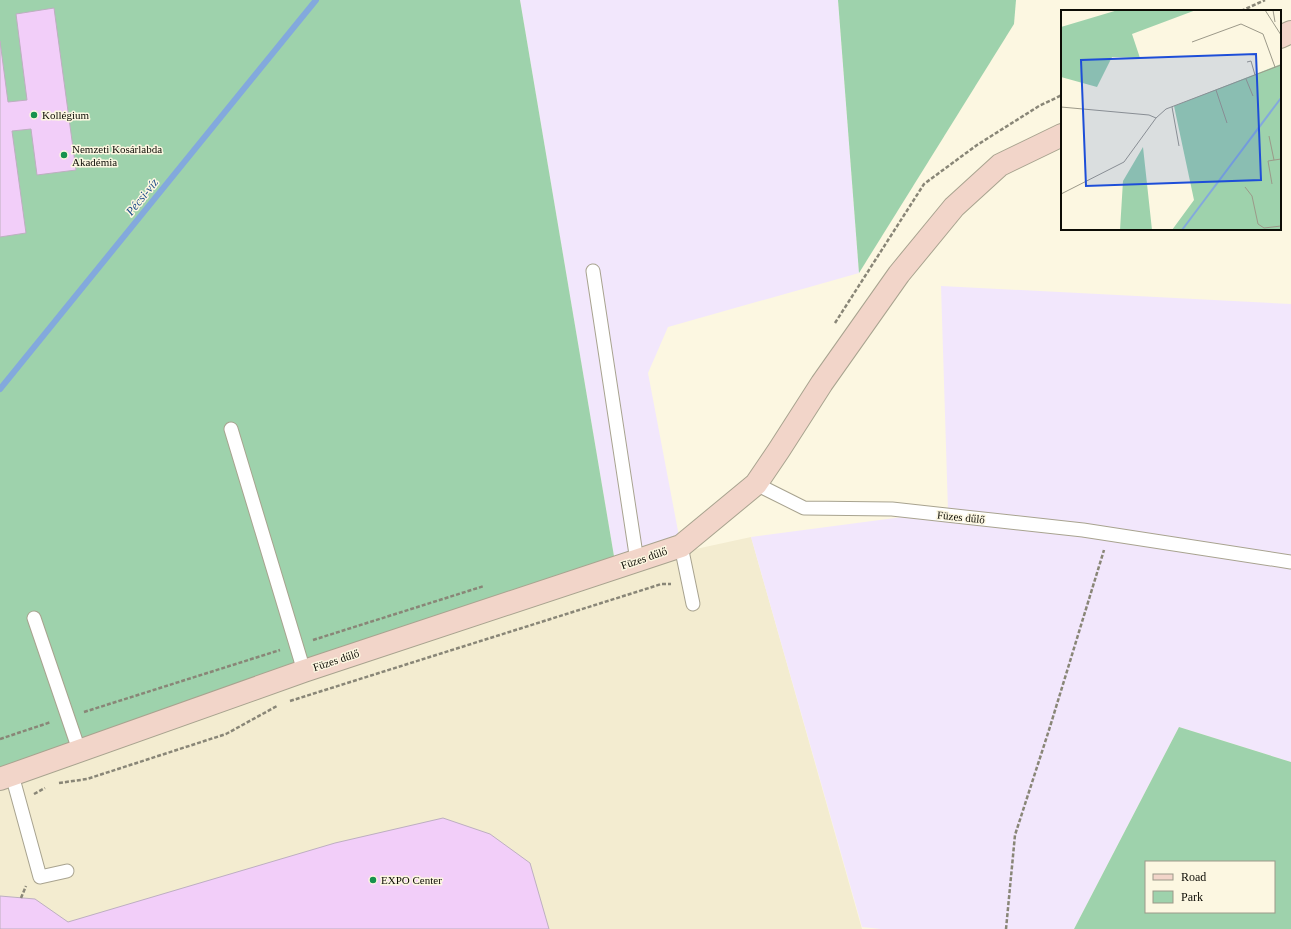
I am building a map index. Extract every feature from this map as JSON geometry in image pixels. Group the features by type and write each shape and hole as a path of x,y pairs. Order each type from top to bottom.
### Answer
{"street":[{"path":"1281,37 1291,32"},
{"path":"756,484 822,382 895,280 954,207 1000,165 1061,135"},
{"name":"Füzes dűlő","path":"6,777 304,671 681,546 756,484"}],"lane":[{"path":"593,271 637,561"},
{"path":"231,429 304,671"},
{"name":"Füzes dűlő","path":"756,484 804,508 892,510 1108,534 1291,562"},
{"path":"681,546 693,604"},
{"path":"34,618 79,750"},
{"path":"6,777 20,802 40,877 67,871"}],"path":[{"path":"1243,10 1265,0"},
{"path":"1006,929 1015,835 1049,730 1108,534"},
{"path":"286,703 661,584 672,584 675,587"},
{"path":"0,739 484,586"},
{"path":"53,784 87,779 226,734 278,705"},
{"path":"20,802 46,787"}],"shaded area":[{"path":"520,0 838,0 859,273 668,327 648,373 682,552 616,568"},
{"path":"941,286 1291,304 1291,762 1179,727 1074,929 881,929 862,927 751,537 948,511"},
{"path":"751,537 862,929 0,929 0,786 682,552"}],"green space":[{"path":"0,0 520,0 616,568 0,786"},
{"path":"838,0 1016,0 1014,24 859,273"},
{"path":"1179,727 1291,762 1291,929 1074,929"}],"building":[{"name":"Kollégium","path":"54,8 76,170 37,175 31,129 12,131 26,233 0,237 0,41 8,102 27,100 16,14"},
{"name":"EXPO Center","path":"443,818 490,834 530,863 549,929 0,929 0,896 35,899 68,922 335,843"}],"waterway":[{"name":"Pécsi-víz","path":"0,389 316,0"}],"place":[{"name":"Kollégium","path":"34,115"},
{"name":"Nemzeti Kosárlabda Akadémia","path":"64,155"},
{"name":"EXPO Center","path":"373,880"}]}
